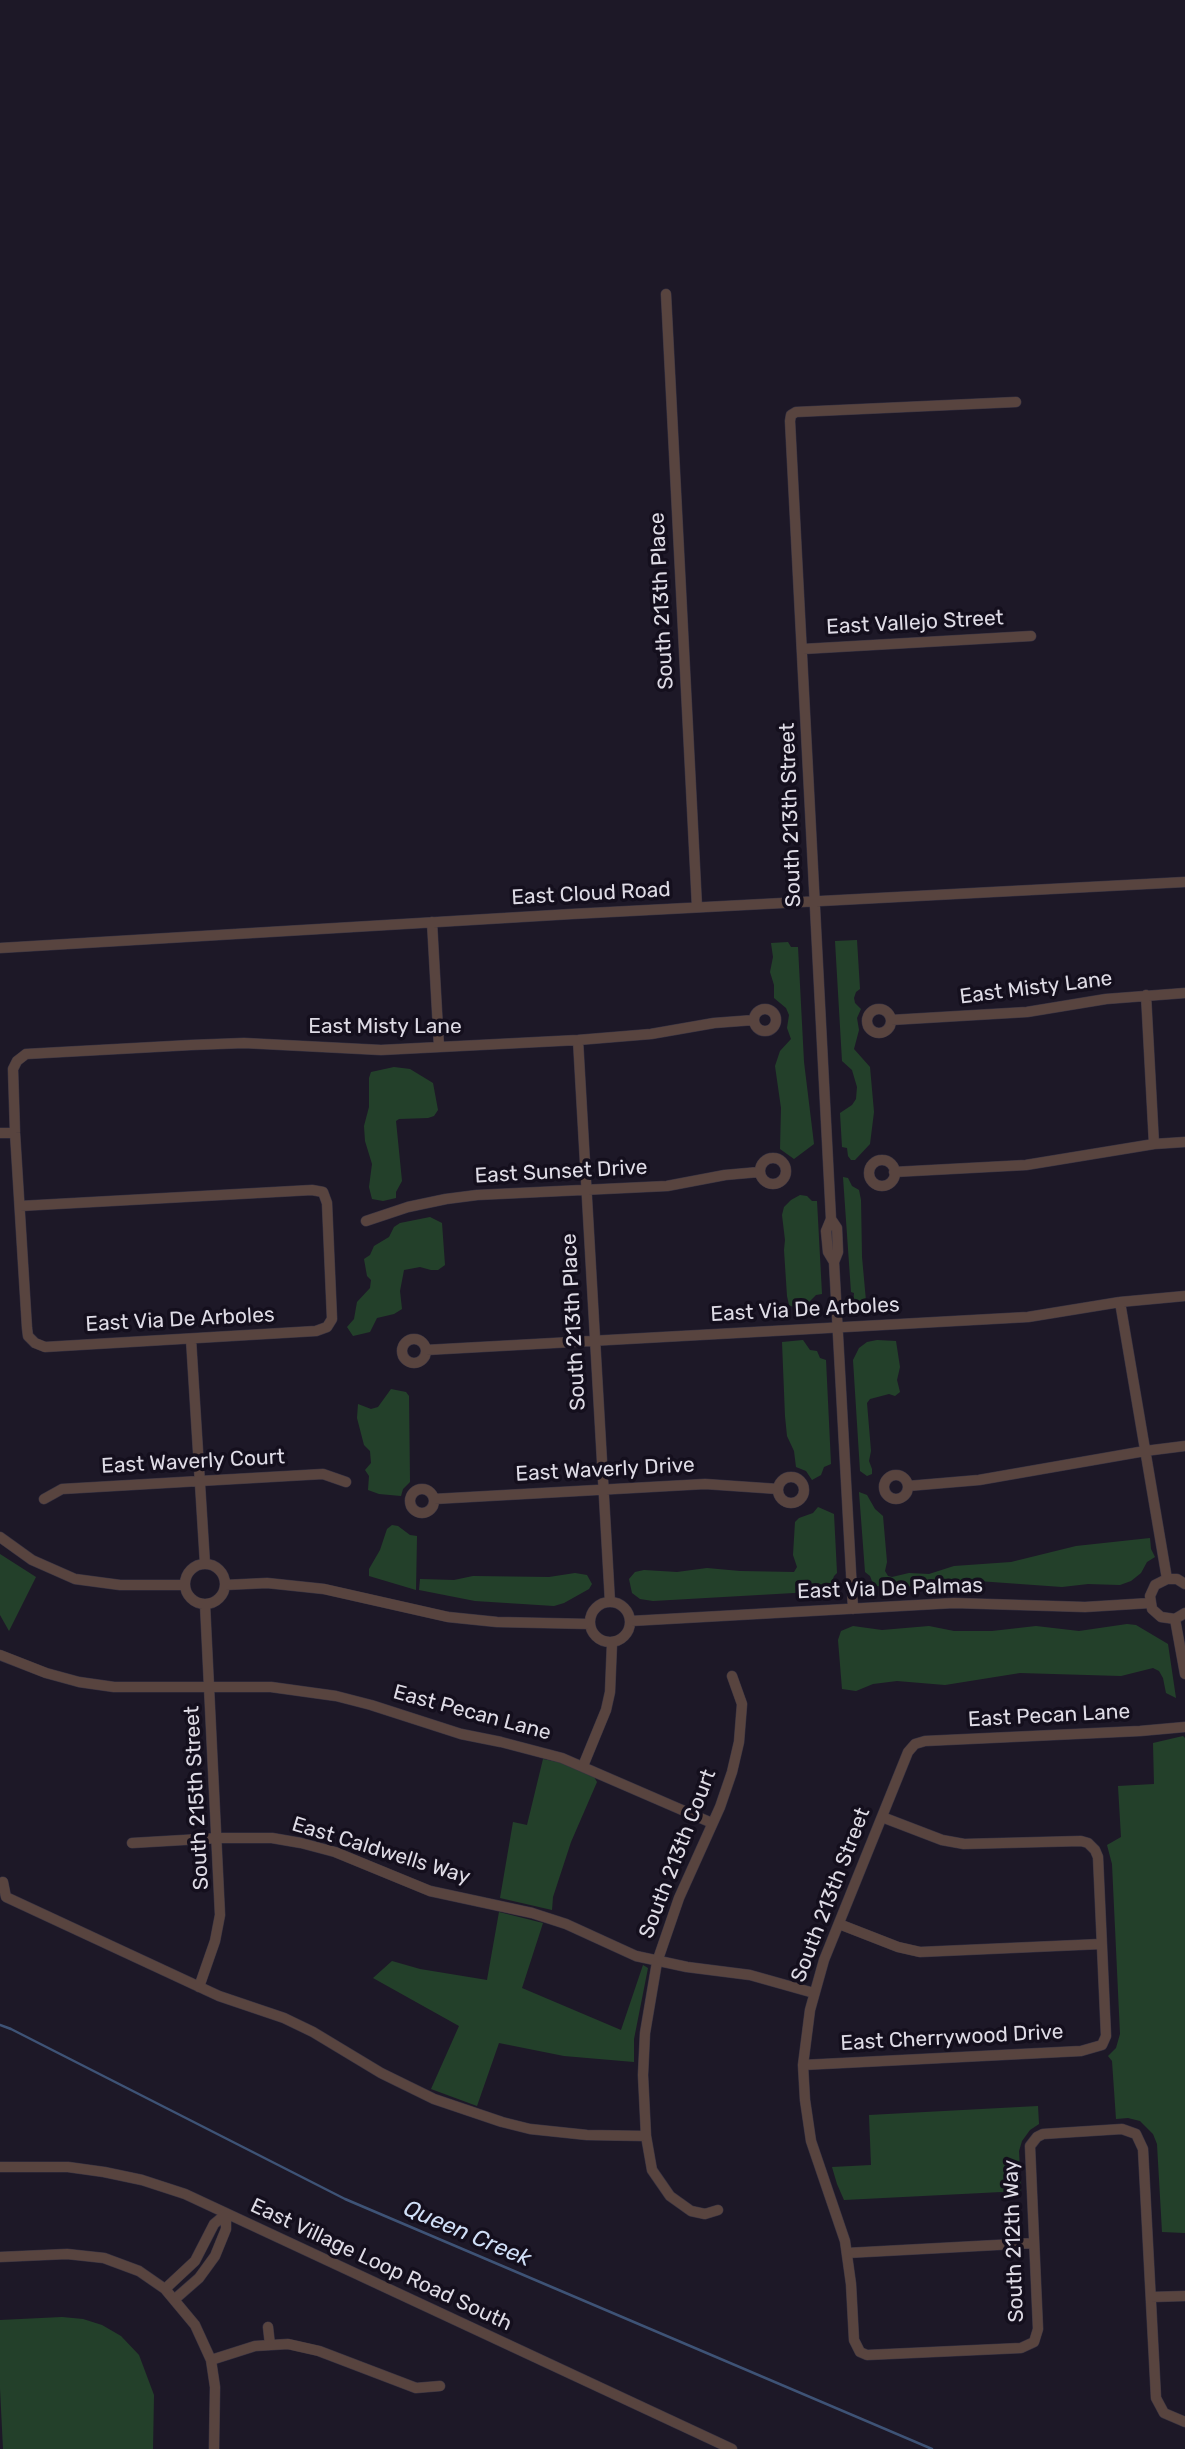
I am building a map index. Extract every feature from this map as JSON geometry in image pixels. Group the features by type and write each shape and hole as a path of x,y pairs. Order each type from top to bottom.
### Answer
{"street":[{"name":"South 213th Place","path":"666,293 697,907"},
{"name":"South 213th Street","path":"853,1609 834,1262 828,1252 827,1231 831,1219 790,421 791,415 796,412 1016,402"},
{"name":"East Vallejo Street","path":"803,649 1031,636"},
{"name":"East Cloud Road","path":"0,948 697,907 1185,882"},
{"path":"432,922 439,1047"},
{"name":"East Misty Lane","path":"891,1020 1017,1013 1146,995 1185,993"},
{"path":"1146,995 1154,1144"},
{"name":"East Misty Lane","path":"15,1132 13,1069 17,1061 26,1054 244,1043 368,1050 439,1047 651,1034 714,1023 754,1020"},
{"name":"South 213th Place","path":"578,1040 610,1602"},
{"path":"0,1133 15,1132 20,1206"},
{"path":"894,1172 1026,1165 1154,1144 1185,1142"},
{"name":"East Sunset Drive","path":"366,1221 408,1207 477,1195 667,1186 725,1175 759,1172"},
{"name":"East Via De Arboles","path":"312,1190 323,1192 327,1203 332,1319 327,1327 316,1331 45,1347 28,1336 20,1206 312,1190"},
{"name":"East Via De Arboles","path":"426,1350 1028,1317 1120,1302 1185,1296"},
{"path":"1120,1302 1167,1578"},
{"path":"191,1339 205,1564"},
{"path":"908,1486 979,1480 1185,1446"},
{"name":"East Waverly Court","path":"44,1499 62,1489 323,1474 345,1482"},
{"name":"East Waverly Drive","path":"434,1499 705,1484 778,1489"},
{"path":"0,1537 32,1560 75,1579 120,1585 185,1585"},
{"path":"205,1564 221,1573 225,1585 217,1601 205,1604 193,1601 185,1585 193,1568 205,1564"},
{"path":"1185,1584 1177,1579 1167,1578 1155,1585 1150,1596 1152,1609 1161,1617 1175,1619 1185,1613"},
{"path":"225,1585 267,1583 324,1589 448,1616 497,1622 590,1624"},
{"path":"610,1602 624,1607 631,1621 624,1638 612,1643 599,1640 590,1624 598,1606 610,1602"},
{"name":"East Via De Palmas","path":"631,1621 954,1603 1086,1607 1150,1603"},
{"name":"South 215th Street","path":"199,1987 215,1941 220,1915 205,1604"},
{"path":"1175,1619 1185,1674"},
{"path":"583,1766 606,1710 610,1692 612,1643"},
{"name":"East Pecan Lane","path":"0,1655 46,1673 79,1682 114,1687 271,1687 336,1696 461,1734 534,1750 583,1766 712,1823"},
{"name":"South 213th Court","path":"718,2210 705,2214 691,2211 670,2196 652,2170 646,2136 643,2075 649,2000 657,1962 679,1898 726,1790 740,1733 742,1704 732,1676"},
{"name":"East Pecan Lane","path":"915,1744 925,1741 1185,1727"},
{"name":"South 213th Street","path":"860,2352 854,2340 847,2253 842,2227 811,2141 803,2065 806,2029 814,1993 839,1924 908,1752 915,1744"},
{"path":"839,1924 898,1947 920,1952 1101,1944 1098,1857 1088,1843 1072,1841 964,1844 942,1840 881,1817"},
{"name":"East Caldwells Way","path":"132,1843 218,1838 272,1838 301,1843 335,1852 430,1891 532,1913 566,1924 636,1956 657,1962 750,1975 814,1993"},
{"path":"3,1882 6,1897 199,1987 303,2027 406,2086 475,2114 530,2129 558,2133 646,2136"},
{"name":"East Cherrywood Drive","path":"803,2065 1081,2051 1102,2045 1106,2027 1101,1944"},
{"name":"South 212th Way","path":"860,2352 874,2356 1020,2348 1034,2342 1038,2329 1030,2152 1034,2140 1043,2134 1122,2129 1136,2134 1143,2148 1151,2297"},
{"name":"East Village Loop Road South","path":"0,2168 68,2167 104,2172 163,2187 732,2449"},
{"path":"165,2288 195,2261 214,2224 226,2214"},
{"path":"175,2299 199,2278 215,2256 226,2229 226,2214"},
{"path":"847,2253 1034,2243"},
{"path":"0,2257 67,2254 104,2258 139,2271 165,2288 195,2325 211,2360 215,2387 214,2449"},
{"path":"1185,2297 1151,2297 1156,2398 1160,2409 1168,2416 1185,2422"},
{"path":"268,2327 270,2345"},
{"path":"211,2360 255,2346 288,2344 319,2351 416,2388 440,2386"}],"green space":[{"path":"857,940 860,989 854,998 861,1009 857,1018 859,1030 854,1049 870,1067 874,1112 870,1144 855,1160 851,1160 847,1148 842,1147 840,1113 856,1099 857,1087 852,1070 842,1061 835,941"},
{"path":"788,942 791,947 798,947 804,1062 814,1144 794,1159 780,1149 781,1108 775,1066 780,1051 791,1039 787,1028 789,1015 786,1008 774,998 770,972 773,957 771,943"},
{"path":"394,1067 410,1069 433,1083 438,1110 434,1116 428,1118 396,1121 402,1181 396,1198 383,1201 372,1199 369,1187 372,1164 365,1141 364,1126 369,1107 371,1072"},
{"path":"843,1177 848,1178 852,1186 859,1190 861,1200 866,1301 861,1309 853,1306 854,1293 851,1292"},
{"path":"800,1195 817,1201 822,1294 816,1295 802,1309 789,1305 787,1296 782,1215 784,1207"},
{"path":"430,1217 442,1223 445,1265 438,1270 420,1267 404,1270 400,1291 402,1309 377,1318 370,1332 353,1336 347,1327 354,1319 357,1302 370,1288 371,1280 367,1276 364,1259 370,1255 374,1246 389,1237 394,1227 400,1223"},
{"path":"803,1340 810,1350 817,1351 820,1358 826,1360 831,1464 824,1467 821,1475 812,1480 806,1471 796,1467 794,1451 787,1436 785,1416 782,1342"},
{"path":"896,1341 900,1392 895,1396 889,1394 870,1399 867,1403 872,1474 867,1476 860,1471 853,1360 859,1348 867,1342"},
{"path":"391,1389 406,1392 409,1396 410,1482 403,1489 401,1496 368,1490 369,1476 365,1470 371,1463 370,1451 364,1445 357,1418 358,1404 371,1409 378,1407"},
{"path":"859,1492 867,1495 875,1509 883,1516 887,1562 885,1571 892,1577 909,1573 929,1574 954,1566 1011,1562 1076,1546 1150,1538 1155,1557 1147,1562 1141,1573 1131,1581 1120,1585 1088,1584 1062,1587 978,1581 916,1584 908,1587 874,1586 865,1572"},
{"path":"818,1507 834,1514 837,1573 829,1591 653,1601 640,1599 632,1593 629,1579 635,1572 644,1570 677,1572 707,1568 794,1572 797,1567 793,1555 795,1522 813,1513"},
{"path":"392,1525 417,1536 416,1590 369,1576 369,1569 380,1550 387,1529"},
{"path":"0,1554 36,1577 9,1631 0,1615"},
{"path":"575,1573 587,1575 592,1584 589,1589 554,1606 475,1601 419,1590 420,1579 454,1580 473,1576 549,1577"},
{"path":"1136,1625 1168,1644 1176,1698 1166,1693 1163,1678 1159,1671 1153,1668 1121,1676 1020,1673 945,1685 897,1681 873,1684 856,1691 842,1689 838,1640 841,1631 853,1626 882,1630 929,1626 954,1631 992,1631 1036,1626 1079,1631"},
{"path":"1183,1736 1185,2233 1162,2232 1157,2144 1153,2134 1140,2121 1116,2119 1112,2061 1108,2056 1116,2048 1120,2034 1112,1864 1107,1845 1121,1837 1118,1786 1154,1784 1153,1743"},
{"path":"543,1759 563,1763 594,1777 597,1782 571,1842 553,1897 552,1910 500,1898 513,1822 527,1825"},
{"path":"499,1912 543,1923 522,1988 621,2030 643,1965 648,1968 634,2039 634,2062 564,2056 499,2043 477,2106 431,2089 459,2026 373,1978 392,1961 420,1969 487,1980"},
{"path":"1038,2106 1039,2124 1030,2130 1019,2151 1021,2191 844,2200 837,2184 832,2167 871,2165 869,2115"},
{"path":"62,2317 83,2319 102,2325 121,2336 139,2355 154,2395 153,2449 3,2449 0,2320"}],"waterway":[{"name":"Queen Creek","path":"0,2025 345,2199 932,2449"}]}
